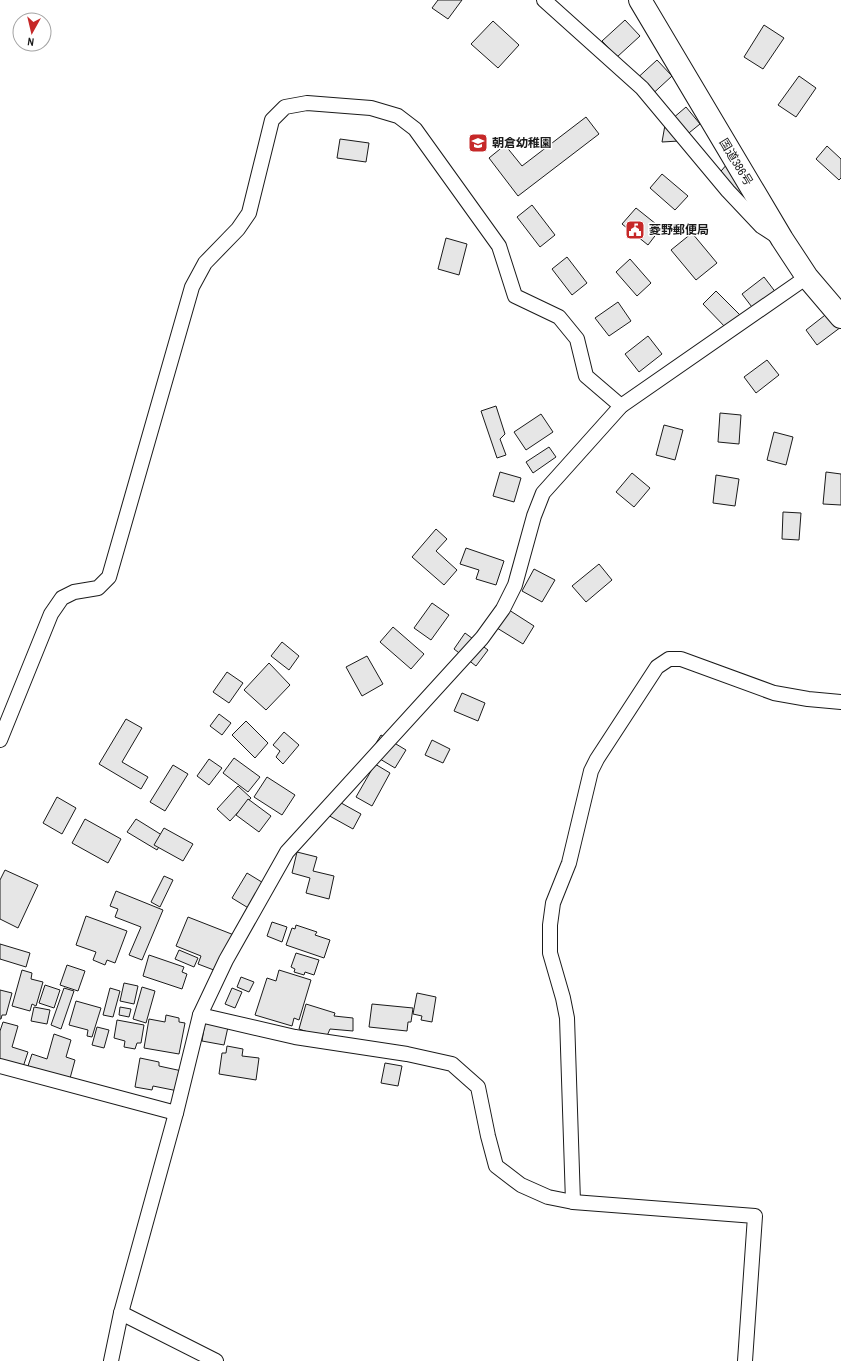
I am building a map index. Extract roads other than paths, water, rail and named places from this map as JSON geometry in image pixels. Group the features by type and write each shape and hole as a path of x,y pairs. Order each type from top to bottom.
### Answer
{"highway":[{"name":"国道386号","path":"640,0 782,239 807,277 841,316"}],"street":[{"path":"544,0 642,88 733,196 761,226 782,239"},
{"path":"0,740 50,614 62,598 74,592 98,588 109,577 192,287 205,263 238,229 249,213 272,120 285,107 307,103 371,108 398,116 415,129 499,246 515,296 559,317 577,339 586,376 621,406"},
{"path":"111,1361 121,1313 176,1113 200,1015 226,960 287,852 482,638 503,609 515,584 534,516 543,493 621,406 807,277"},
{"path":"573,1202 567,1018 550,952 550,925 553,903 570,863 591,771 597,759 657,667 669,659 681,659 774,693 808,699 841,702"},
{"path":"200,1015 295,1037 407,1054 452,1064 478,1088 496,1166 521,1186 548,1197 573,1202 755,1216 745,1361"},
{"path":"0,1066 176,1113"},
{"path":"121,1313 216,1361"}],"place":[{"name":"朝倉幼稚園","path":"478,143"},
{"name":"菱野郵便局","path":"635,230"}]}
